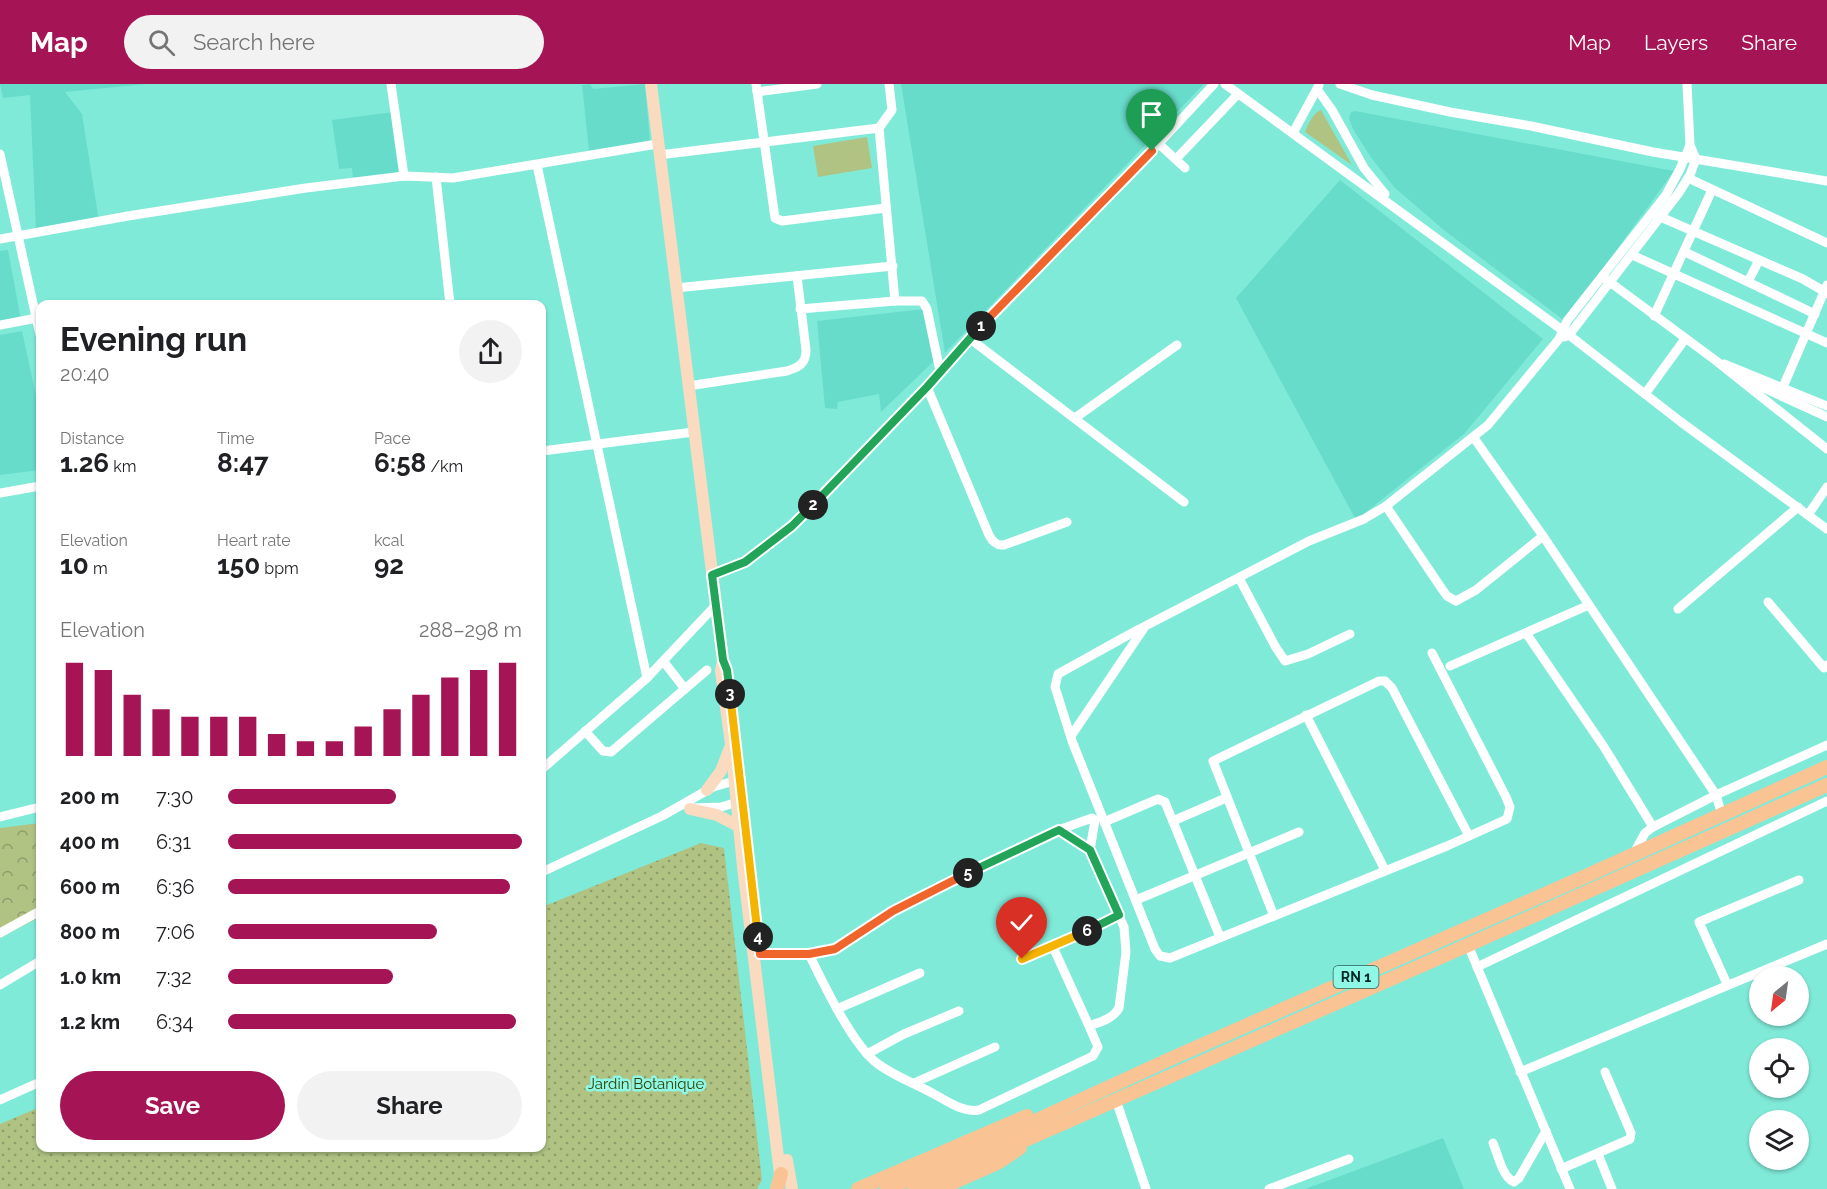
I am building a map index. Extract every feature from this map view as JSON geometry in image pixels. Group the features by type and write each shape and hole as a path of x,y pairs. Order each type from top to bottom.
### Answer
{"highway":[{"name":"RN 1","path":"887,1189 1827,767"},
{"name":"RN 1","path":"914,1189 1823,786"},
{"path":"858,1189 1014,1121 1052,1108 1064,1108"},
{"path":"939,1189 999,1162 1048,1129"},
{"path":"777,1189 781,1174"}],"main road":[{"path":"651,84 723,660 727,670 740,802 792,1189"},
{"path":"723,660 721,672 738,779"},
{"path":"707,790 721,771 731,744"},
{"path":"740,802 740,827 782,1189"},
{"path":"690,809 717,815 740,827"}],"street":[{"path":"391,84 404,176"},
{"path":"817,84 757,88 773,215 778,220 886,208"},
{"path":"889,84 892,110 879,128 895,301"},
{"path":"712,575 745,562 792,526 927,387 969,338 1159,144 1214,84"},
{"path":"1225,84 1403,213 1827,529"},
{"path":"1340,84 1391,100 1684,157 1827,181"},
{"path":"1432,653 1510,807 1509,814 1503,822 1170,958 1164,958 1158,954 1071,736 1055,687 1058,674 1145,626 1326,533 1364,519 1386,506 1474,438 1499,414 1656,215 1688,178 1696,159 1690,145 1687,84"},
{"path":"1293,133 1318,87"},
{"path":"1318,87 1364,168 1377,186 1403,213"},
{"path":"1176,159 1238,94"},
{"path":"0,239 306,188 404,176 453,177 658,150 765,142 879,128"},
{"path":"1159,144 1185,168"},
{"path":"1606,280 1632,255 1656,215 1690,145"},
{"path":"0,154 36,314"},
{"path":"537,165 647,678"},
{"path":"436,177 450,300"},
{"path":"1688,178 1827,243"},
{"path":"1654,315 1712,190"},
{"path":"1656,215 1826,290 1783,387"},
{"path":"1685,252 1815,314"},
{"path":"1632,255 1827,343"},
{"path":"1748,282 1759,260"},
{"path":"676,288 893,266"},
{"path":"688,387 787,371 801,366 806,350 797,276"},
{"path":"1606,280 1715,360 1790,422 1827,449"},
{"path":"800,309 922,301 925,303 940,371"},
{"path":"0,325 36,318"},
{"path":"969,338 1184,502"},
{"path":"1645,393 1685,339"},
{"path":"1075,418 1177,345"},
{"path":"1715,360 1827,406"},
{"path":"1727,371 1827,417"},
{"path":"927,387 993,542 1004,545 1067,522"},
{"path":"1790,422 1801,405"},
{"path":"546,450 694,432"},
{"path":"1474,438 1543,536 1716,795 1722,815"},
{"path":"0,493 36,487"},
{"path":"1808,514 1827,487"},
{"path":"1386,506 1447,596 1456,601 1476,590 1543,536"},
{"path":"1678,609 1797,507"},
{"path":"1239,578 1285,661 1308,654 1350,634"},
{"path":"1768,602 1826,668"},
{"path":"546,766 664,662 716,605"},
{"path":"1450,666 1589,605"},
{"path":"1071,736 1145,626"},
{"path":"1526,633 1604,747 1653,827"},
{"path":"664,662 685,689"},
{"path":"585,731 603,751 611,753 708,670"},
{"path":"1274,916 1212,761 1379,681 1388,683 1469,836"},
{"path":"1306,715 1385,870"},
{"path":"1633,855 1645,834 1653,827 1716,795 1827,745"},
{"path":"546,870 662,816 707,790 738,779"},
{"path":"1477,967 1827,801 1823,786"},
{"path":"1173,821 1226,798"},
{"path":"1104,822 1158,800 1165,802 1220,937"},
{"path":"662,816 706,806 721,807 740,802"},
{"path":"0,817 36,808"},
{"path":"760,954 809,954 835,949 893,911 1059,830 1081,820 1094,818 1090,850"},
{"path":"1059,830 1090,850 1124,927 1126,952 1119,1008 1116,1014 1089,1026"},
{"path":"1136,900 1299,832"},
{"path":"1727,984 1699,922 1799,880"},
{"path":"0,933 36,913"},
{"path":"1022,959 1053,947 1119,915"},
{"path":"1520,1072 1827,944"},
{"path":"1468,945 1570,1189"},
{"path":"809,954 837,1009 867,1054 877,1063 963,1109 978,1110 1093,1056 1098,1047 1053,947"},
{"path":"0,985 36,963"},
{"path":"837,1009 920,972"},
{"path":"867,1054 904,1034 959,1011"},
{"path":"914,1083 995,1047"},
{"path":"1562,1169 1628,1141 1631,1136 1605,1072"},
{"path":"0,1100 36,1084"},
{"path":"1116,1100 1146,1189"},
{"path":"1493,1143 1509,1180 1514,1182 1519,1178 1546,1131"},
{"path":"1598,1154 1612,1189"},
{"path":"1269,1189 1349,1159"}],"shaded area":[{"path":"0,84 146,84 65,92 82,114 99,221 36,231 30,95 3,98"},
{"path":"590,84 593,89 645,84 650,142 589,151 582,85"},
{"path":"901,84 1204,84 945,353"},
{"path":"393,112 400,174 353,178 352,168 339,169 332,120"},
{"path":"1351,112 1674,171 1565,321 1445,231 1394,187 1353,129 1349,118"},
{"path":"1340,180 1543,339 1464,434 1356,520 1236,298"},
{"path":"8,250 21,320 0,324 0,251"},
{"path":"924,309 935,360 881,412 879,394 838,402 837,409 825,408 817,321"},
{"path":"22,331 36,396 36,470 0,475 0,335"},
{"path":"1443,1138 1464,1189 1305,1189"}],"green space":[{"path":"1321,110 1352,165 1305,132 1313,116"},
{"path":"867,137 872,168 818,177 813,146"},
{"path":"36,824 36,919 0,938 0,828"},
{"name":"Jardin Botanique","path":"701,843 724,848 762,1180 757,1189 0,1189 0,1124 36,1109 36,1152 546,1152 546,905"}],"route":[{"path":"1022,959 1053,947 1119,915 1090,850 1059,830 893,911 835,949 797,955 760,954 741,779 712,575 745,562 792,526 927,387 969,338 1152,151"}]}
